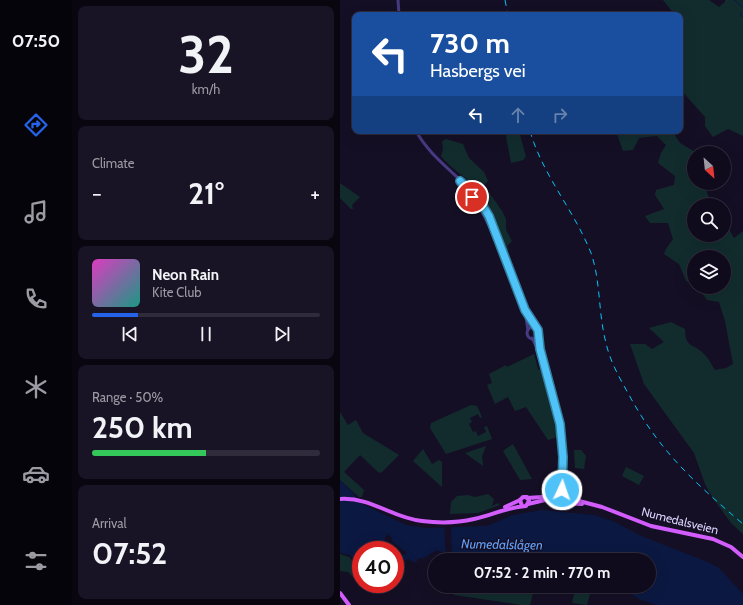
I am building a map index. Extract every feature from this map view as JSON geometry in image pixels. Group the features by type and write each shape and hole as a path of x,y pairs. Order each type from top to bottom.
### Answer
{"main road":[{"name":"Numedalsveien","path":"520,500 523,497 561,496 609,509 661,529 713,539 731,547 743,557"},
{"path":"340,499 361,500 378,505 405,517 420,521 460,521 545,500 557,503 561,496"},
{"path":"561,496 564,503"},
{"path":"527,498 528,504"},
{"path":"492,513 520,500 522,506"},
{"name":"Numedalsveien","path":"557,503 586,503"},
{"path":"340,593 348,603 353,605"}],"street":[{"path":"398,0 399,12"},
{"path":"418,134 431,152 460,181 478,206 499,242 525,310 538,330 540,349 561,429 563,463 561,496"},
{"path":"525,310 528,336 532,338 550,384"},
{"path":"528,330 535,327"},
{"path":"532,338 536,338 538,335"}],"green space":[{"path":"663,0 709,0 719,7 725,2 725,0 743,0 743,136 728,129 713,137 705,126 705,117 683,92 683,12 673,12"},
{"path":"506,134 520,134 526,157 524,160 511,163"},
{"path":"617,134 674,134 680,143 687,147 687,190 706,190 709,198 687,198 687,242 731,242 731,233 734,238 743,231 743,534 731,523 713,498 705,484 694,453 644,384 630,344 645,344 652,349 664,342 649,328 671,322 685,329 685,335 688,342 705,355 715,370 726,368 733,364 725,321 719,302 707,300 703,294 731,294 731,250 687,250 686,281 679,264 664,254 673,239 668,223 650,223 645,216 664,209 655,195 656,190 674,185 675,176 658,163 661,153 666,145 657,136 639,138 633,150 623,151"},
{"path":"446,139 463,144 469,158 484,172 488,181 484,185 506,219 506,230 512,241 507,246 509,250 507,250 492,216 478,192 441,156 443,150 442,141"},
{"path":"340,183 360,197 352,205 353,209 351,209 340,198"},
{"path":"534,354 538,369 542,371 548,387 557,420 558,437 548,440 526,407 515,411 508,397 495,404 487,385 492,383 489,374 506,365 507,367"},
{"path":"471,405 477,406 482,417 480,418 478,414 470,418 472,422 469,424 473,432 476,431 478,436 486,432 484,427 487,426 492,439 446,454 430,428 431,423"},
{"path":"340,412 348,425 356,420 363,433 399,455 381,473 360,455 344,472 364,490 362,497 359,497 340,480"},
{"path":"513,444 532,479 520,480 503,451"},
{"path":"486,446 482,456 483,466 465,453"},
{"path":"423,449 432,464 439,460 442,462 442,487 413,461"},
{"path":"574,450 581,450 586,456 584,469 575,468"},
{"path":"626,467 644,476 639,485 622,476"},
{"path":"488,494 494,499 492,506 498,503 500,505 478,513 450,514 451,502 457,496 468,495 475,497"},
{"path":"340,554 349,557 352,560 352,576 348,572 340,571"},
{"path":"454,593 533,593 530,605 454,595"},
{"path":"574,593 590,594 587,605 572,603"}],"water":[{"name":"Numedalslågen","path":"340,480 353,493 358,502 406,525 426,528 487,526 513,515 542,510 594,515 615,522 639,535 719,568 743,594 743,605 657,605 641,600 630,593 656,593 656,553 445,553 437,550 432,553 428,553 428,555 422,559 418,558 416,562 413,562 409,559 404,561 404,554 407,553 404,551 404,541 393,541 388,534 385,541 373,539 372,541 352,541 352,558 350,555 340,553"}],"pier":[{"path":"451,526 452,553 446,553 444,527"}],"waterway":[{"path":"734,0 743,7"},
{"path":"742,12 740,15 743,17"}],"railway":[{"path":"505,0 507,12"},
{"path":"531,134 543,163 576,222 591,253 596,275 603,332 612,363 621,381 640,414 665,449 693,479 743,524"}],"route":[{"path":"472,197 460,181 478,198 489,216 525,310 539,333 540,349 549,377 561,429 563,457 562,490"}]}
